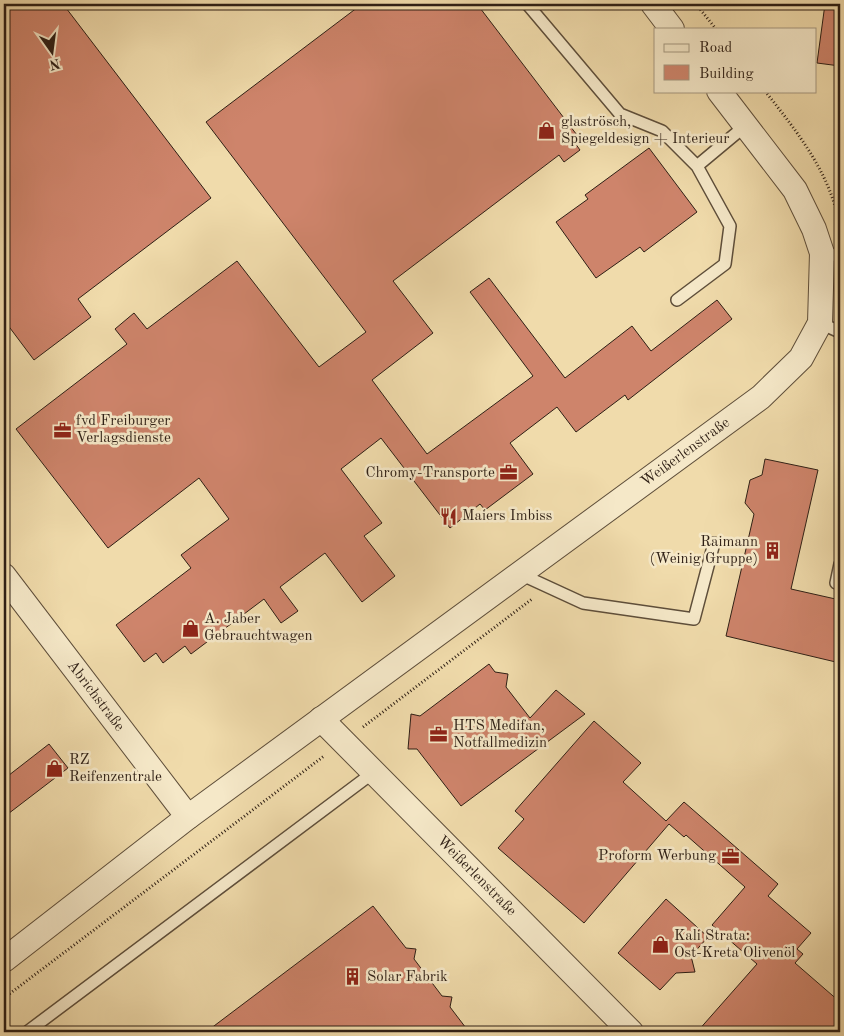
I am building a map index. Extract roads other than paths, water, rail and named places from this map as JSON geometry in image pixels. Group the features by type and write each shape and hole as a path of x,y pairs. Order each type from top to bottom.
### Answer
{"street":[{"path":"653,4 671,28"},
{"name":"Weißerlenstraße","path":"4,960 188,817 761,397 830,327 831,254 814,229 795,190 720,92"},
{"name":"Abrichstraße","path":"4,576 188,817"},
{"name":"Weißerlenstraße","path":"321,719 631,1032"}],"lane":[{"path":"528,4 620,114 662,130 697,166 730,226 725,264 677,300"},
{"path":"697,166 745,126"},
{"path":"520,574 583,603 694,619 714,543"},
{"path":"836,583 840,564"},
{"path":"27,1032 374,772"}],"place":[{"name":"glaströsch, Spiegeldesign + Interieur","path":"547,131"},
{"name":"fvd Freiburger Verlagsdienste","path":"62,430"},
{"name":"Chromy-Transporte","path":"509,473"},
{"name":"Maiers Imbiss","path":"448,516"},
{"name":"Raimann (Weinig Gruppe)","path":"772,551"},
{"name":"A. Jaber Gebrauchtwagen","path":"190,628"},
{"name":"HTS Medifan, Notfallmedizin","path":"439,735"},
{"name":"RZ Reifenzentrale","path":"55,769"},
{"name":"Proform Werbung","path":"730,856"},
{"name":"Kali Strata: Ost-Kreta Olivenöl","path":"660,945"},
{"name":"Solar Fabrik","path":"353,977"}]}
